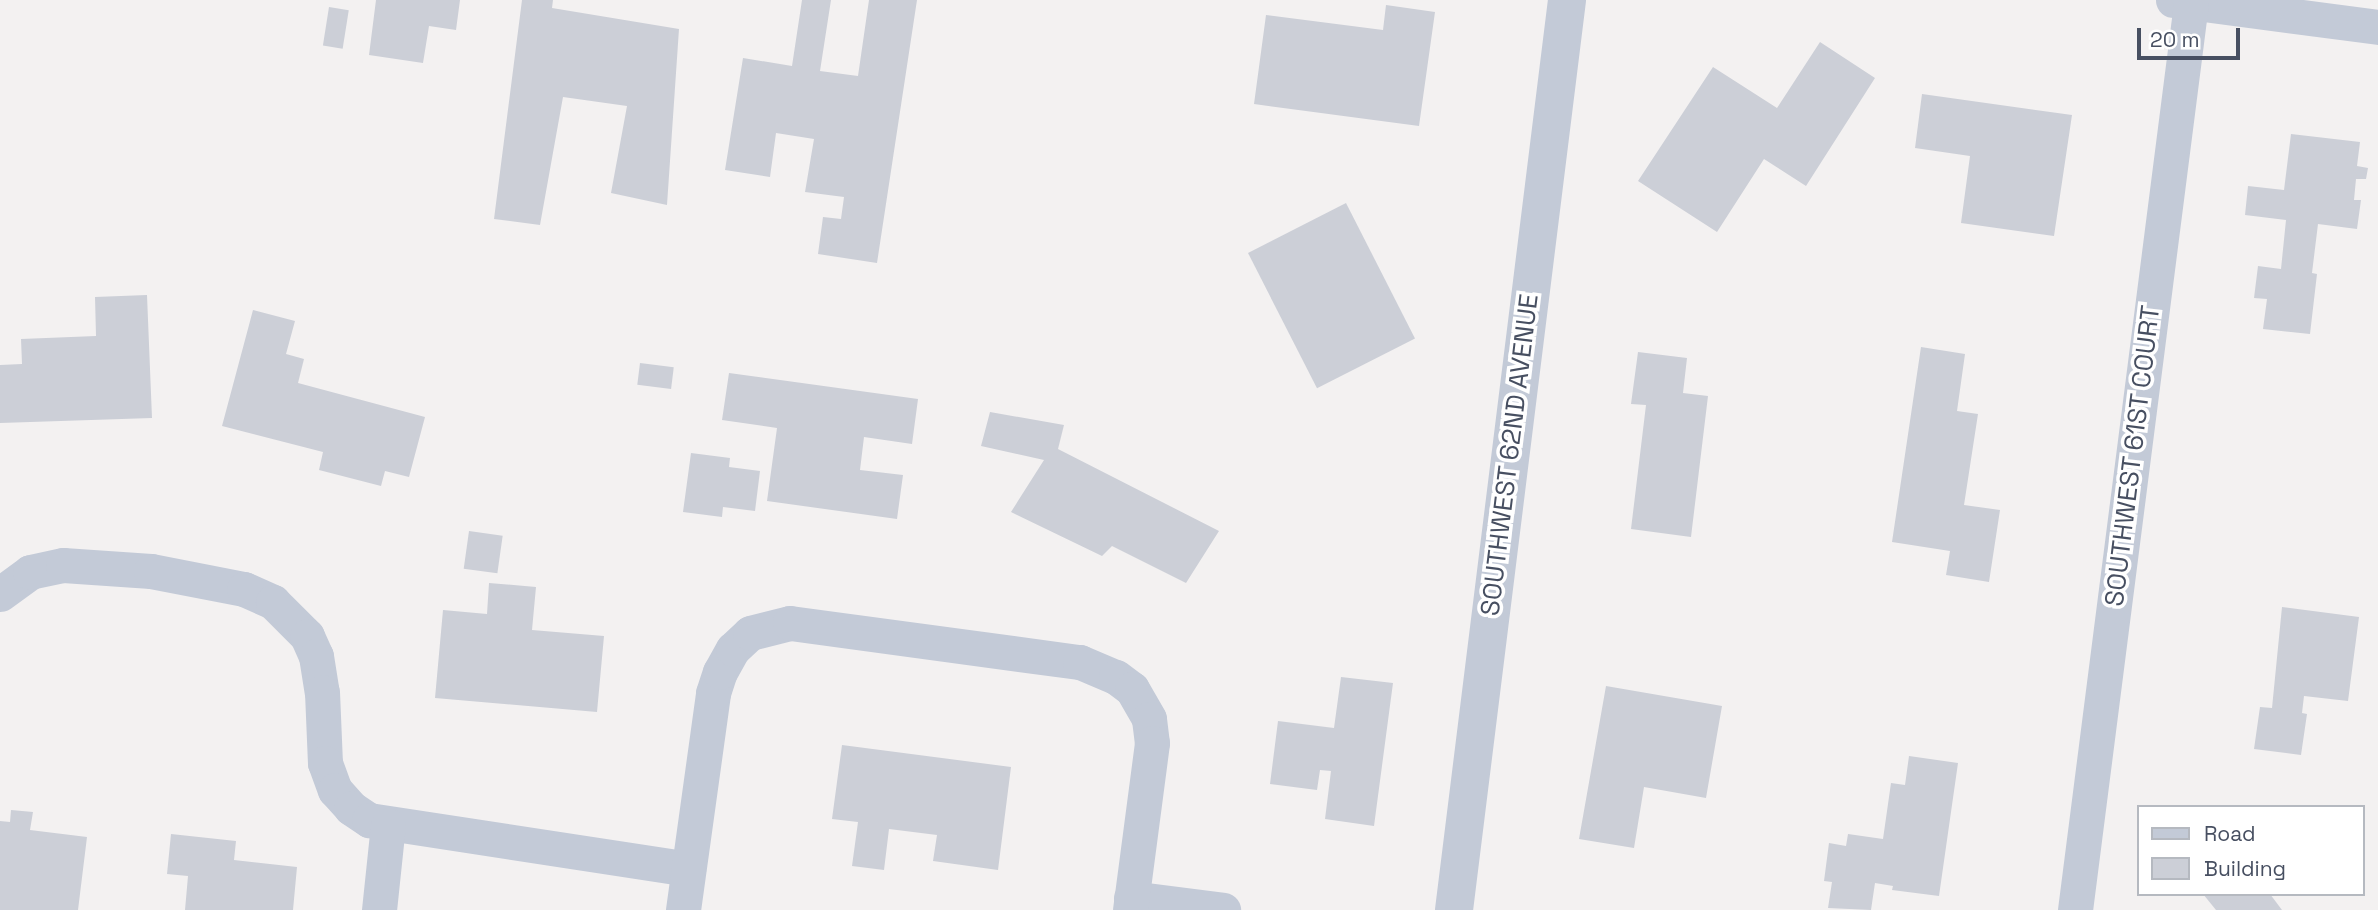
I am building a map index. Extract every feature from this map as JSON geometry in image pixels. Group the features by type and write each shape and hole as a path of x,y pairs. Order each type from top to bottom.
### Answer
{"street":[{"name":"SOUTHWEST 62ND AVENUE","path":"1454,910 1567,0"},
{"path":"2182,1 2378,27"},
{"name":"SOUTHWEST 61ST COURT","path":"2075,910 2182,1"},
{"path":"0,594 30,572 63,565 94,565 205,579 244,589 272,601 307,636 316,656 325,763 335,790 351,808 369,820 688,869"},
{"path":"683,910 713,693 733,649 750,634 771,626 811,625 1080,662 1116,677 1132,689 1149,719 1152,743 1131,904 1223,910"},
{"path":"379,910 388,825"}],"building":[{"path":"376,0 460,0 456,30 429,26 423,63 369,55"},
{"path":"522,0 553,0 552,8 679,29 667,205 611,193 627,106 563,97 540,225 494,219"},
{"path":"802,0 831,0 820,71 858,76 869,0 917,0 877,263 818,254 823,217 841,219 844,197 805,192 814,139 776,133 770,177 725,170 743,58 792,66"},
{"path":"1386,5 1435,12 1419,126 1254,104 1266,15 1383,30"},
{"path":"329,7 349,10 343,49 323,46"},
{"path":"1820,42 1875,78 1806,186 1764,159 1717,232 1638,181 1713,67 1777,108"},
{"path":"1922,94 2072,115 2054,236 1961,223 1970,156 1915,148"},
{"path":"2291,134 2360,142 2357,166 2368,168 2366,179 2356,179 2354,200 2361,200 2357,229 2318,224 2312,273 2317,274 2310,334 2263,329 2267,299 2254,298 2258,266 2281,269 2286,220 2245,215 2248,186 2284,190"},
{"path":"1346,203 1415,338 1317,388 1248,253"},
{"path":"147,295 152,418 0,423 0,365 22,364 21,339 96,336 95,297"},
{"path":"253,310 295,321 286,354 304,359 298,383 425,417 409,477 385,471 381,486 319,470 323,452 222,426"},
{"path":"1921,347 1965,354 1957,411 1978,414 1964,505 2000,510 1989,582 1946,575 1950,551 1892,542"},
{"path":"1638,352 1687,358 1683,393 1708,396 1691,537 1631,529 1646,405 1631,404"},
{"path":"640,363 674,367 671,389 637,385"},
{"path":"729,373 918,399 912,444 864,437 860,470 903,475 897,519 767,501 777,428 722,420"},
{"path":"990,412 1064,425 1058,449 1219,531 1186,583 1112,546 1102,556 1011,512 1044,460 981,446"},
{"path":"691,453 730,458 729,467 760,471 755,511 723,507 722,517 683,512"},
{"path":"469,531 503,536 497,573 464,569"},
{"path":"489,583 536,587 532,630 604,636 597,712 435,698 443,610 487,614"},
{"path":"2282,607 2359,617 2348,701 2304,696 2302,713 2307,714 2301,755 2254,749 2260,707 2272,708"},
{"path":"1341,677 1393,683 1374,826 1325,819 1331,771 1320,770 1317,790 1270,784 1278,721 1334,728"},
{"path":"1606,686 1722,706 1706,798 1644,787 1634,848 1579,839"},
{"path":"842,745 1011,767 998,870 933,861 937,835 889,829 884,870 852,866 858,822 832,819"},
{"path":"1909,756 1958,763 1939,896 1892,890 1893,886 1875,883 1871,910 1828,908 1832,882 1824,881 1829,843 1846,846 1848,834 1883,839 1891,783 1905,785"},
{"path":"11,810 33,812 30,830 87,837 78,910 0,910 0,821 10,822"},
{"path":"171,834 236,841 234,860 297,867 293,910 185,910 188,876 167,874"},
{"path":"2205,896 2272,896 2282,910 2216,910"}]}
